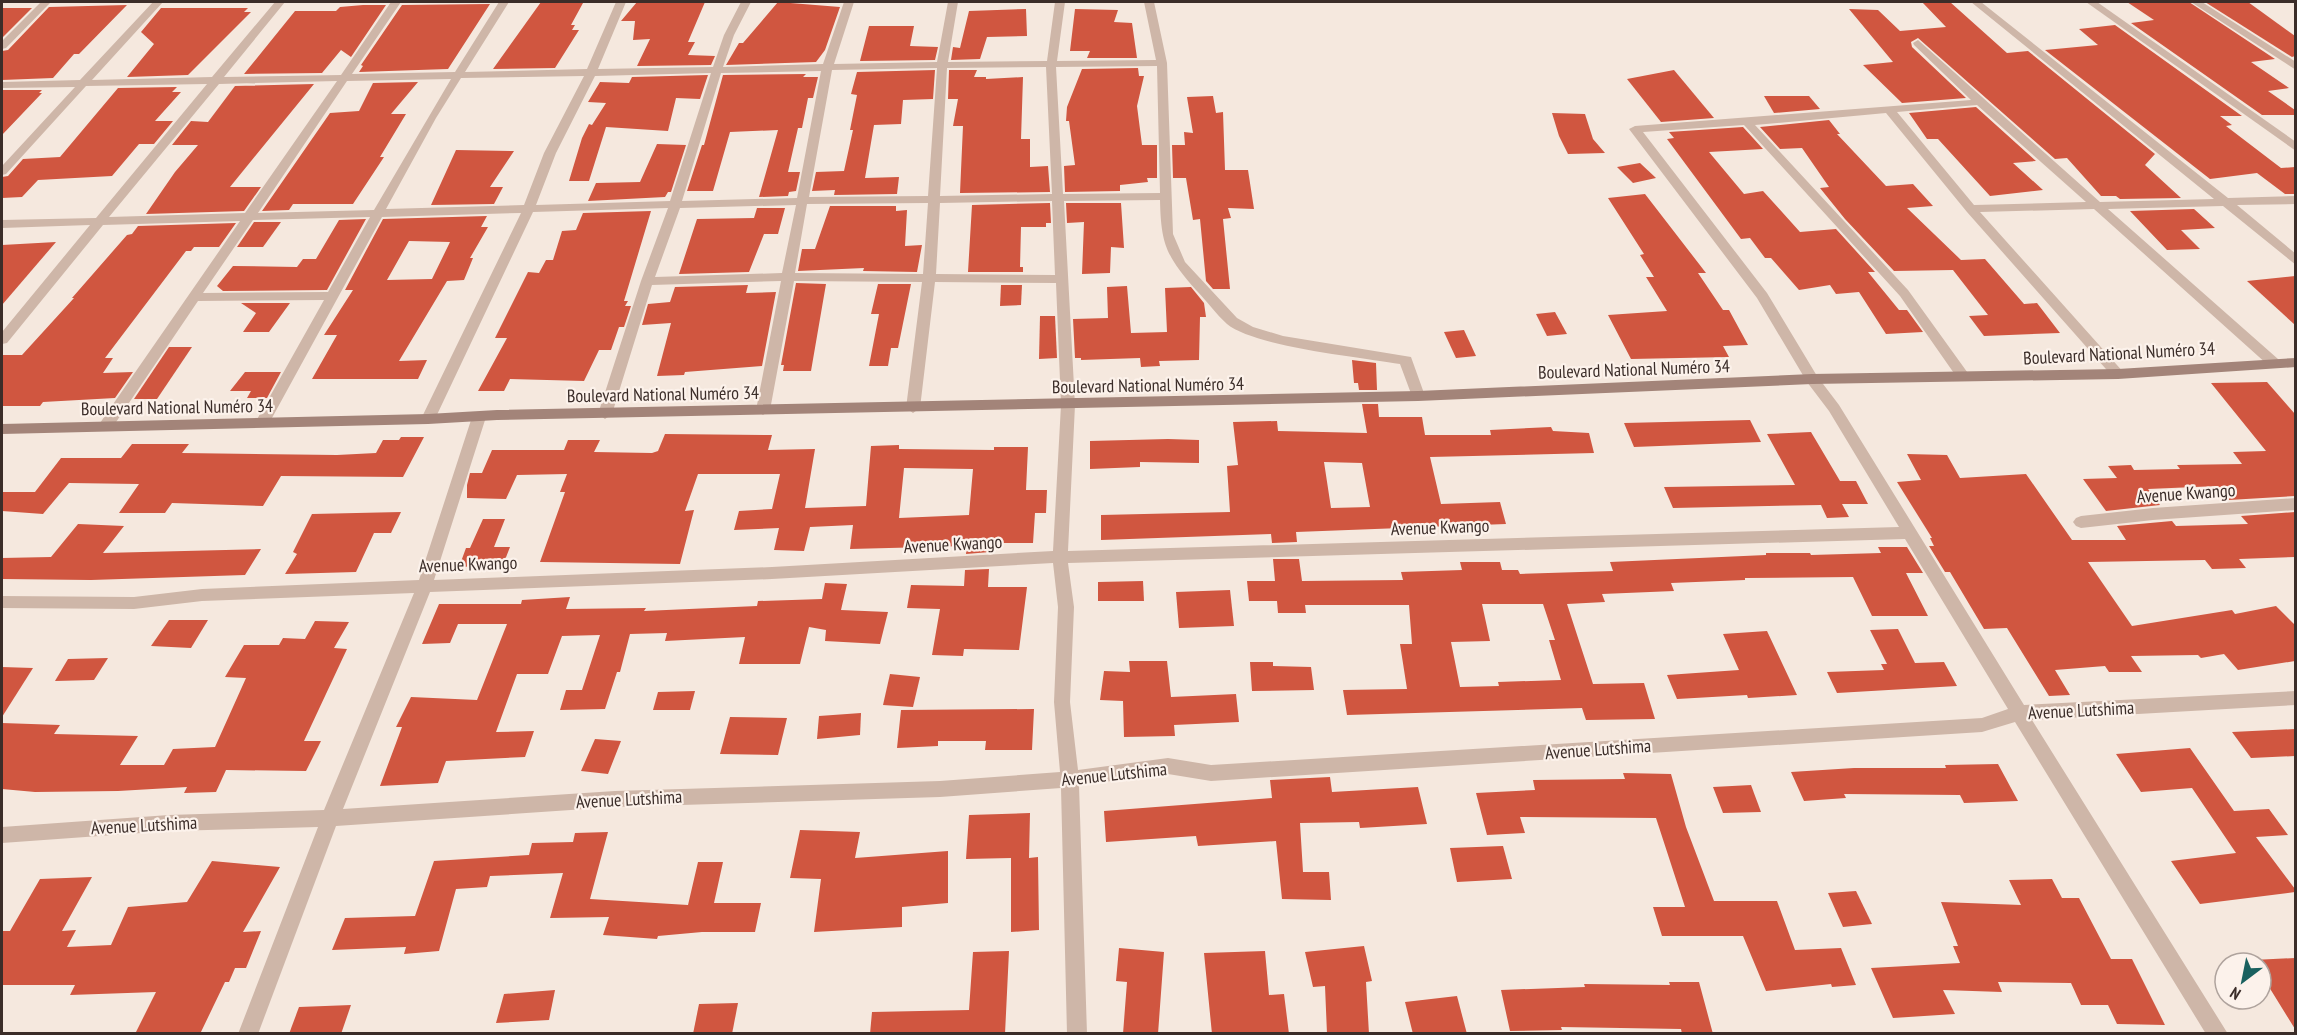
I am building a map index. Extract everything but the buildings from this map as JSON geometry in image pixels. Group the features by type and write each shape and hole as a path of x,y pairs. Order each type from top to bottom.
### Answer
{"main road":[{"name":"Boulevard National Numéro 34","path":"2,429 1418,396 1812,379 2118,374 2295,362"}],"street":[{"path":"2,46 46,2"},
{"path":"2,172 158,2"},
{"path":"2,340 280,2"},
{"path":"105,427 396,2"},
{"path":"262,423 378,212 458,75 504,2"},
{"path":"428,419 529,208 550,153 591,73 621,2"},
{"path":"604,414 647,281 675,205 729,35 746,2"},
{"path":"763,410 827,69 849,2"},
{"path":"913,408 929,279 932,199 942,65 953,2"},
{"path":"1060,2 1051,66 1060,199 1068,405 1060,557 1066,607 1062,702 1070,779 1077,1034"},
{"path":"1149,2 1162,63 1164,196 1167,234 1179,263 1232,321 1248,330 1282,340 1406,360 1418,396"},
{"path":"1976,2 2227,203 2295,261"},
{"path":"2091,2 2295,148"},
{"path":"2196,2 2295,67"},
{"path":"1917,43 1980,102 2273,362"},
{"path":"2,85 942,65 1051,66 1162,63"},
{"path":"1980,102 1635,129 1762,296 1812,379 1834,408 1908,533 2218,1034"},
{"path":"1889,110 1971,209 2118,374"},
{"path":"1747,122 1904,293 1963,376"},
{"path":"2,224 802,201 1164,196"},
{"path":"1971,209 2295,200"},
{"path":"647,281 788,277 1063,279"},
{"path":"194,297 332,297"},
{"path":"248,1034 330,818 425,585 479,417"},
{"name":"Avenue Kwango","path":"2081,522 2153,514 2295,504"},
{"name":"Avenue Kwango","path":"2,602 134,603 202,596 425,585 772,573 1060,557 1908,533"},
{"name":"Avenue Lutshima","path":"2,835 170,823 330,818 615,799 940,789 1070,779 1168,766 1211,773 1982,725 2019,713 2295,698"}]}
